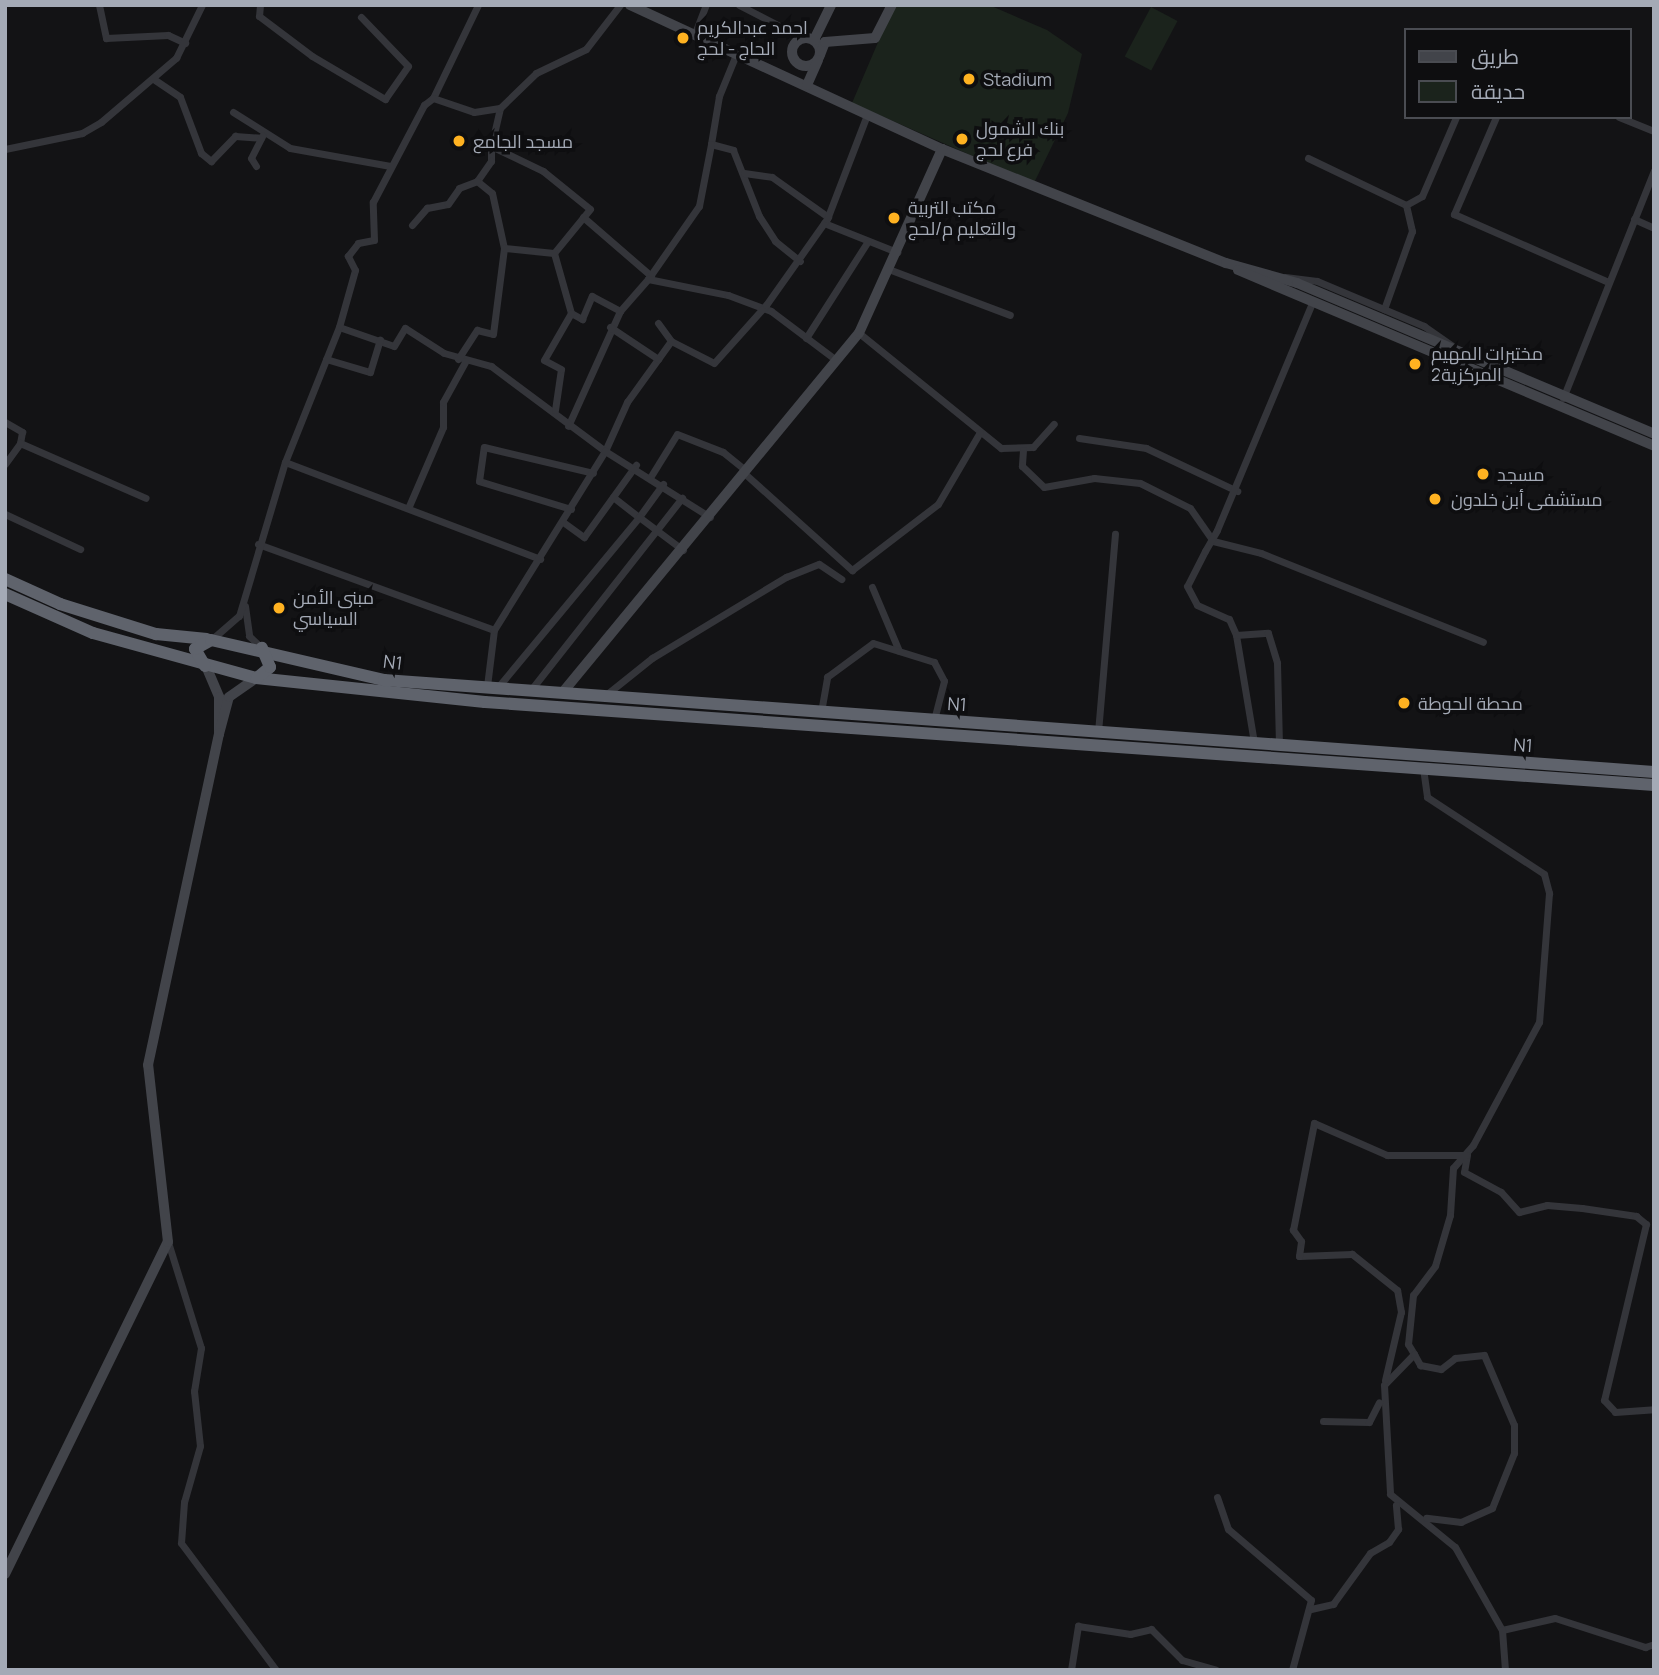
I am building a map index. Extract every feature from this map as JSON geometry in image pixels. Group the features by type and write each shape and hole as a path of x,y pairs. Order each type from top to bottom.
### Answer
{"highway":[{"path":"5,579 60,604 156,634 211,639"},
{"name":"N1","path":"5,594 93,633 256,678 485,702 1654,785"},
{"name":"N1","path":"211,639 262,648 384,680 607,694 1654,772"},
{"path":"206,666 195,649 211,639"},
{"path":"256,678 270,667 262,648"}],"street":[{"path":"99,5 106,38 168,35 185,43"},
{"path":"5,149 82,133 155,80 185,43 202,5"},
{"path":"260,5 259,16 312,56 385,99 408,66 361,17"},
{"path":"211,639 239,617 245,585 285,462 339,327 355,270 348,256 358,243 373,240 373,202 390,166 433,98 478,5"},
{"path":"412,225 427,208 448,204 459,187 477,181 491,161 491,146 500,108 536,74 586,49 620,5"},
{"path":"630,5 783,73 942,149 1226,263 1312,303 1654,434"},
{"path":"695,33 706,5"},
{"path":"739,5 803,38 814,40"},
{"path":"819,57 814,40 831,5"},
{"path":"807,85 825,42 875,38 892,5"},
{"path":"783,73 792,50 803,38"},
{"path":"792,50 803,66 819,57"},
{"path":"568,427 610,327 699,206 719,96 737,52"},
{"path":"155,80 180,97 201,153 211,161 235,136 262,135"},
{"path":"433,98 474,112 500,108"},
{"path":"233,112 262,135 302,151 390,166"},
{"path":"658,323 671,341 714,363 800,261 826,220 867,115"},
{"path":"1406,205 1422,196 1455,119"},
{"path":"1495,119 1454,214 1608,282"},
{"path":"1624,119 1654,131"},
{"path":"256,166 251,158 262,135"},
{"path":"711,145 733,150 775,241 800,261"},
{"path":"491,146 563,186 590,209 554,253"},
{"path":"563,692 683,550 744,471 859,333 891,270 942,149"},
{"path":"1308,158 1406,205"},
{"path":"1562,400 1654,170"},
{"path":"744,173 772,177 826,220 897,252"},
{"path":"408,506 443,427 443,402 461,361 477,330 493,334 504,248 492,193 477,181"},
{"path":"1384,309 1412,231 1406,205"},
{"path":"583,218 649,277 763,308 836,360"},
{"path":"1634,219 1654,228"},
{"path":"806,338 869,241"},
{"path":"504,248 554,253"},
{"path":"554,253 570,313 544,360 561,369 555,410"},
{"path":"1226,263 1279,278 1456,349"},
{"path":"891,270 1010,315"},
{"path":"1279,278 1312,279 1384,309 1456,349 1654,446"},
{"path":"570,313 582,319 592,296 620,311"},
{"path":"1254,744 1236,635 1229,619 1197,605 1186,586 1237,491 1312,303"},
{"path":"339,327 394,346 405,328 461,361 492,366 522,383 522,395 555,410 568,427 605,452 636,465 710,517"},
{"path":"610,327 658,359"},
{"path":"859,333 1001,448 1023,450 1054,424"},
{"path":"326,359 370,373 380,340"},
{"path":"492,686 494,630 593,473 627,402 671,341"},
{"path":"5,422 22,432 20,443 5,464"},
{"path":"651,476 677,433 723,452 852,570 938,505 980,432"},
{"path":"1079,438 1146,448 1237,491"},
{"path":"20,443 146,498"},
{"path":"572,509 479,481 484,447 593,473"},
{"path":"1023,450 1022,466 1044,488 1094,478 1140,483 1190,508 1213,541 1261,554 1483,642"},
{"path":"285,462 408,506 540,559"},
{"path":"563,522 584,537 636,465"},
{"path":"492,686 639,517 663,485"},
{"path":"613,498 683,550"},
{"path":"530,691 682,498"},
{"path":"5,514 80,549"},
{"path":"1098,732 1115,534"},
{"path":"258,544 494,630"},
{"path":"607,694 652,658 786,577 819,564 841,579"},
{"path":"245,585 247,629 262,648"},
{"path":"872,587 900,651"},
{"path":"1236,635 1268,633 1277,663 1279,746"},
{"path":"821,712 827,677 873,643 934,662 944,681 934,720"},
{"path":"206,666 219,696 219,734"},
{"path":"256,678 229,697 148,1065 168,1242 201,1348 194,1391 200,1446 184,1502 181,1544 276,1670"},
{"path":"1423,767 1427,797 1544,874 1549,893 1539,1022 1467,1155 1464,1172 1501,1192 1519,1212 1547,1205 1582,1208 1636,1216 1646,1224 1604,1400 1615,1412 1654,1409"},
{"path":"1323,1421 1369,1422 1384,1385 1401,1312 1397,1290 1352,1254 1299,1256 1301,1241 1293,1230 1314,1123 1387,1155 1467,1155"},
{"path":"1396,1505 1422,1517 1461,1522 1492,1508 1514,1453 1514,1425 1484,1355 1455,1359 1441,1369 1420,1365 1408,1344 1413,1295 1435,1266 1451,1215 1453,1168 1467,1155"},
{"path":"5,1574 168,1242"},
{"path":"1311,1609 1333,1604 1370,1553 1389,1542 1398,1529 1396,1505 1386,1471 1384,1385 1414,1354"},
{"path":"1217,1497 1228,1529 1311,1600 1311,1609 1294,1668"},
{"path":"1422,1517 1455,1547 1502,1630 1505,1670"},
{"path":"1502,1630 1555,1618 1646,1647 1654,1644"},
{"path":"1071,1670 1078,1626 1130,1634 1151,1629 1182,1660 1216,1670"},
{"path":"263,1670 269,1663"}],"green space":[{"name":"Stadium","path":"894,5 989,5 1047,30 1082,54 1068,113 1034,183 852,103"},
{"path":"1151,7 1177,21 1151,71 1125,56"}],"place":[{"name":"احمد عبدالكريم الحاج - لحج","path":"683,38"},
{"name":"Stadium","path":"969,79"},
{"name":"بنك الشمول فرع لحج","path":"962,139"},
{"name":"مسجد الجامع","path":"459,141"},
{"name":"مكتب التربية والتعليم م/لحج","path":"894,218"},
{"name":"مختبرات المهيم المركزية2","path":"1415,364"},
{"name":"مسجد","path":"1483,474"},
{"name":"مستشفى أبن خلدون","path":"1435,499"},
{"name":"مبنى الأمن السياسي","path":"279,608"},
{"name":"محطة الحوطة","path":"1404,703"}]}
